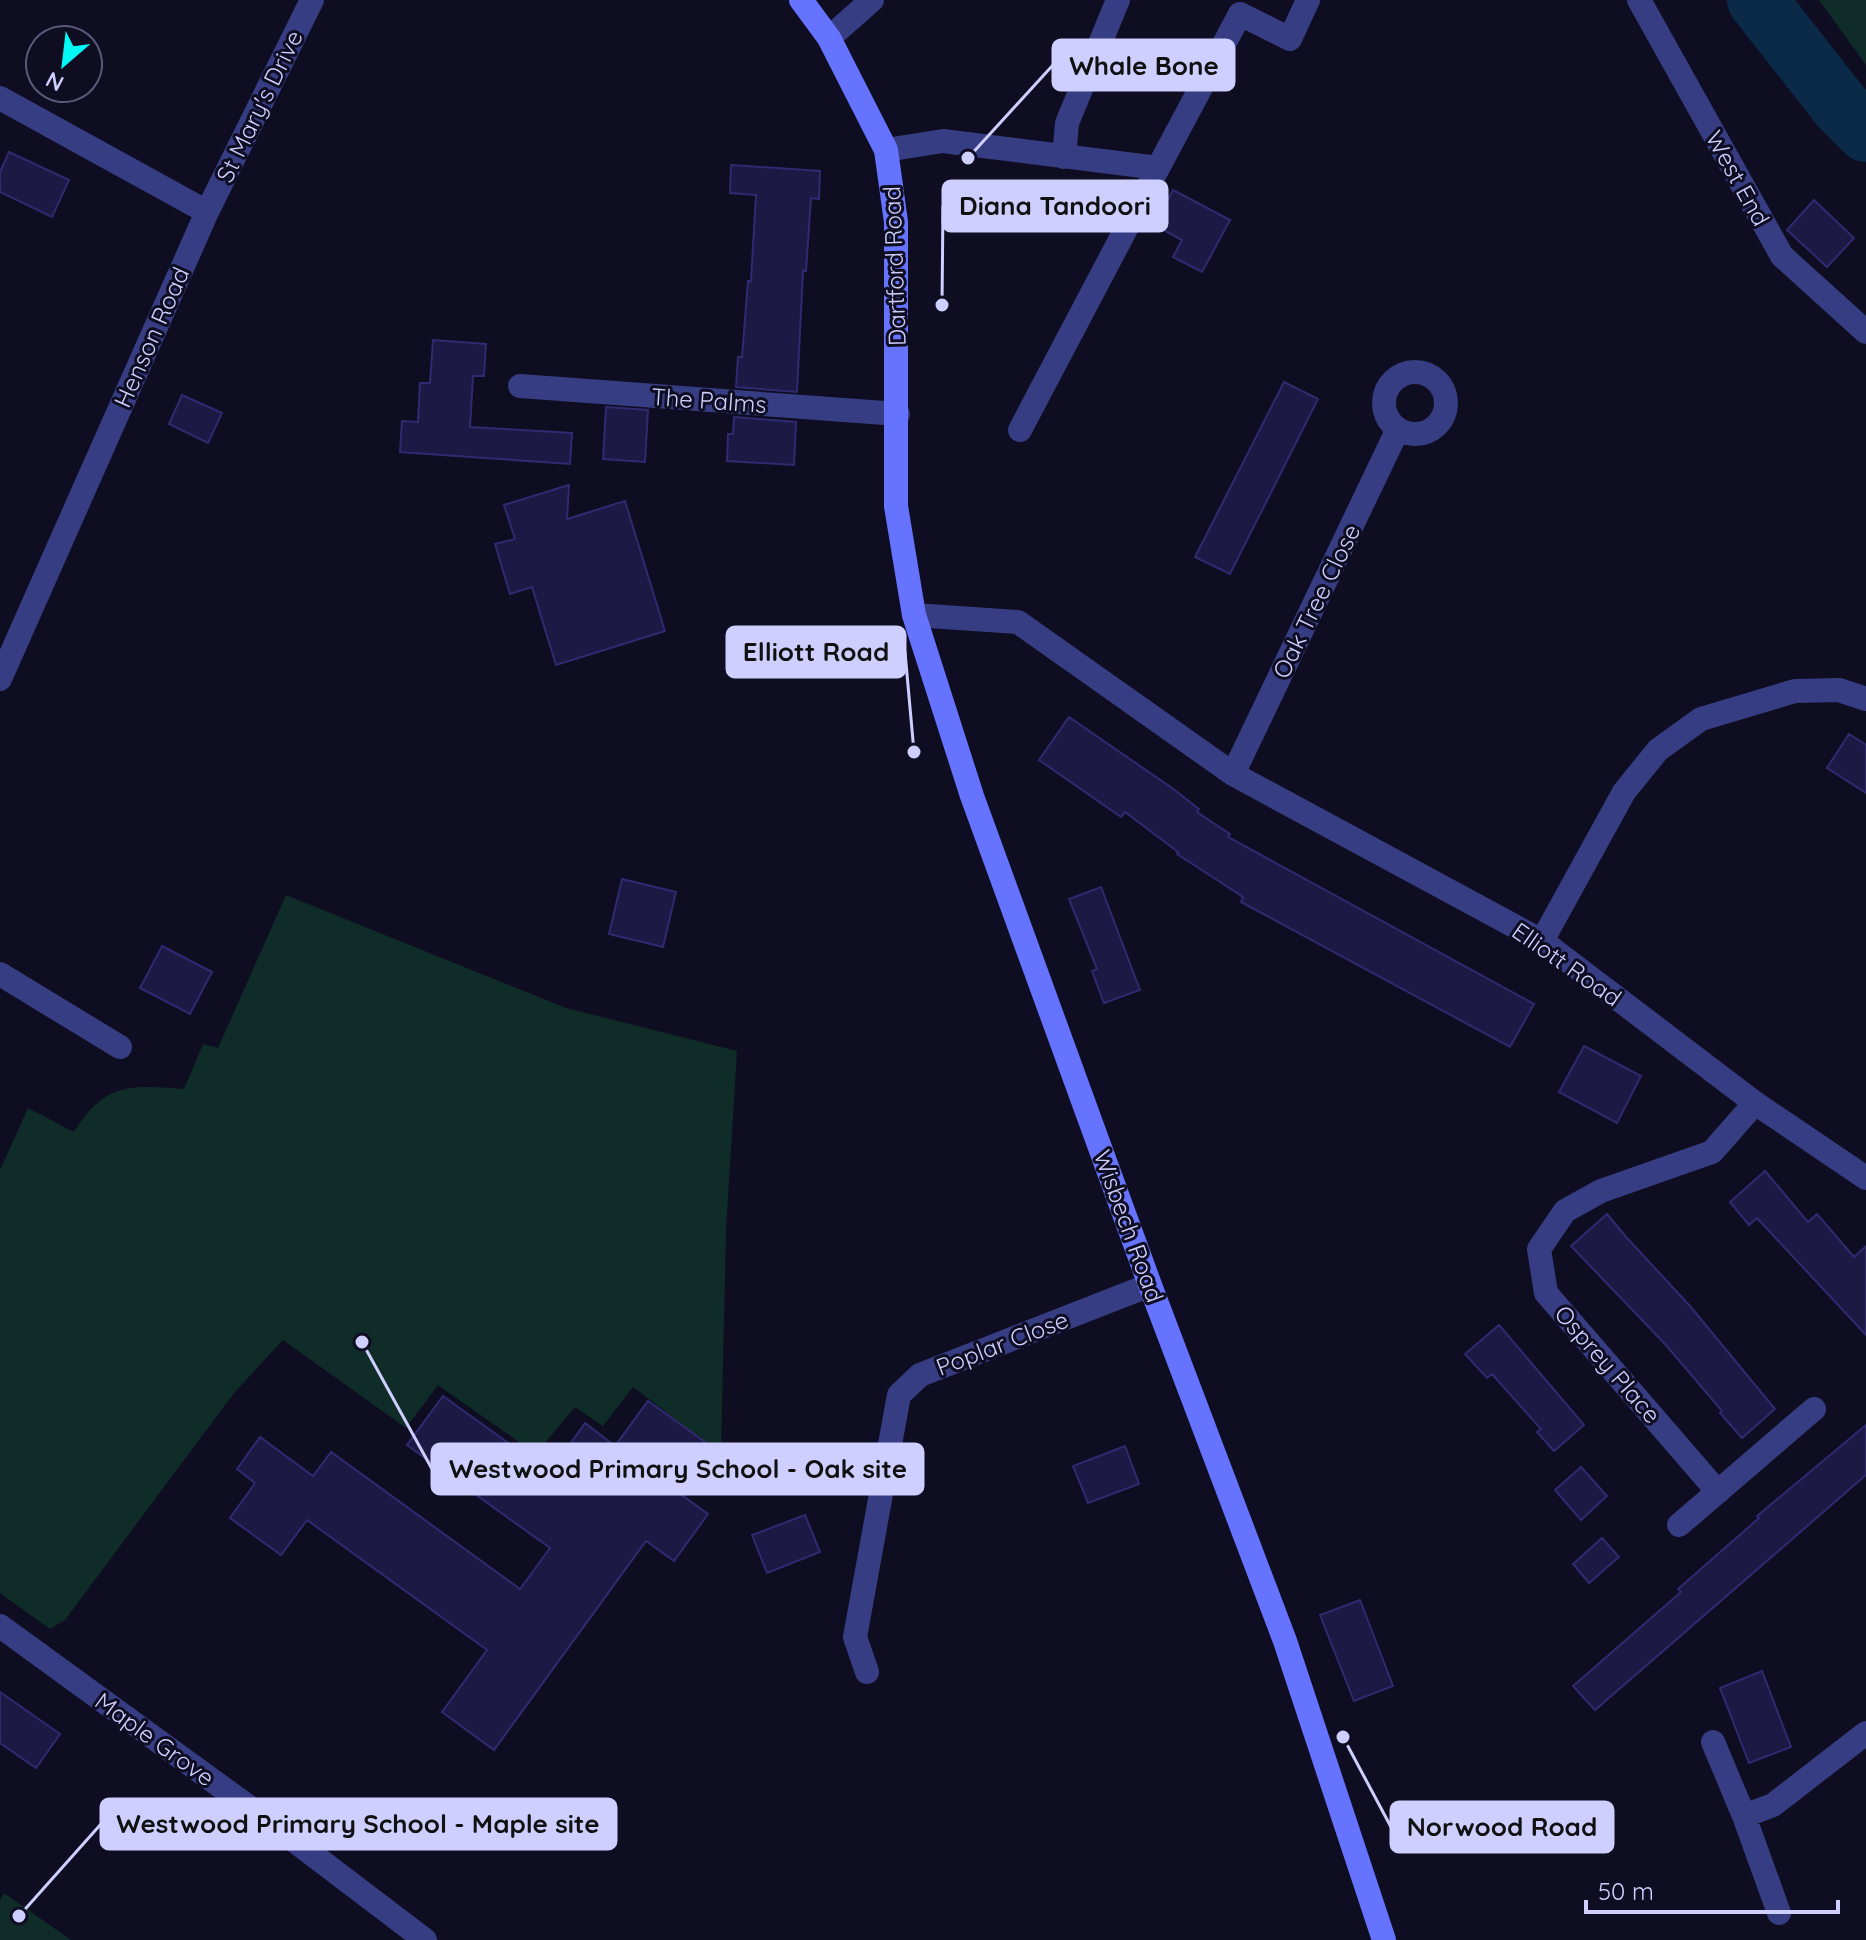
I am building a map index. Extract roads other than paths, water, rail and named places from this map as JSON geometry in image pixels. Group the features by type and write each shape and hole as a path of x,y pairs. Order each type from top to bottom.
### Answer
{"main road":[{"name":"Dartford Road","path":"801,0 829,38 886,150 896,222 896,506"},
{"name":"Wisbech Road","path":"896,506 914,615 972,796 1150,1285 1285,1641 1384,1940"}],"street":[{"name":"St Mary's Drive","path":"207,212 312,0"},
{"path":"829,38 872,0"},
{"path":"1064,157 1067,123 1118,0"},
{"path":"1020,430 1240,14 1290,39 1308,0"},
{"name":"West End","path":"1639,0 1782,256 1866,332"},
{"path":"0,98 207,212"},
{"path":"886,150 943,141 1158,168"},
{"name":"Henson Road","path":"0,679 207,212"},
{"name":"The Palms","path":"520,386 898,414"},
{"name":"Oak Tree Close","path":"1233,774 1398,429"},
{"name":"Elliott Road","path":"914,615 1018,622 1233,774 1542,941 1755,1103 1866,1178"},
{"path":"1542,941 1624,792 1658,750 1701,719 1795,691 1839,690 1866,699"},
{"path":"0,974 120,1047"},
{"name":"Osprey Place","path":"1718,1492 1546,1293 1539,1249 1565,1211 1601,1191 1712,1152 1755,1103"},
{"name":"Poplar Close","path":"867,1672 855,1637 899,1395 920,1375 1150,1285"},
{"path":"1679,1525 1814,1409"},
{"name":"Maple Grove","path":"0,1626 275,1826 425,1940"},
{"path":"1744,1816 1773,1805 1866,1733"},
{"path":"1713,1742 1779,1913"}],"waterway":[{"path":"1757,0 1841,107 1866,132"}],"place":[{"name":"Whale Bone","path":"968,158"},
{"name":"Diana Tandoori","path":"942,305"},
{"name":"Elliott Road","path":"914,752"},
{"name":"Westwood Primary School - Oak site","path":"362,1342"},
{"name":"Norwood Road","path":"1343,1737"},
{"name":"Westwood Primary School - Maple site","path":"19,1916"}]}
